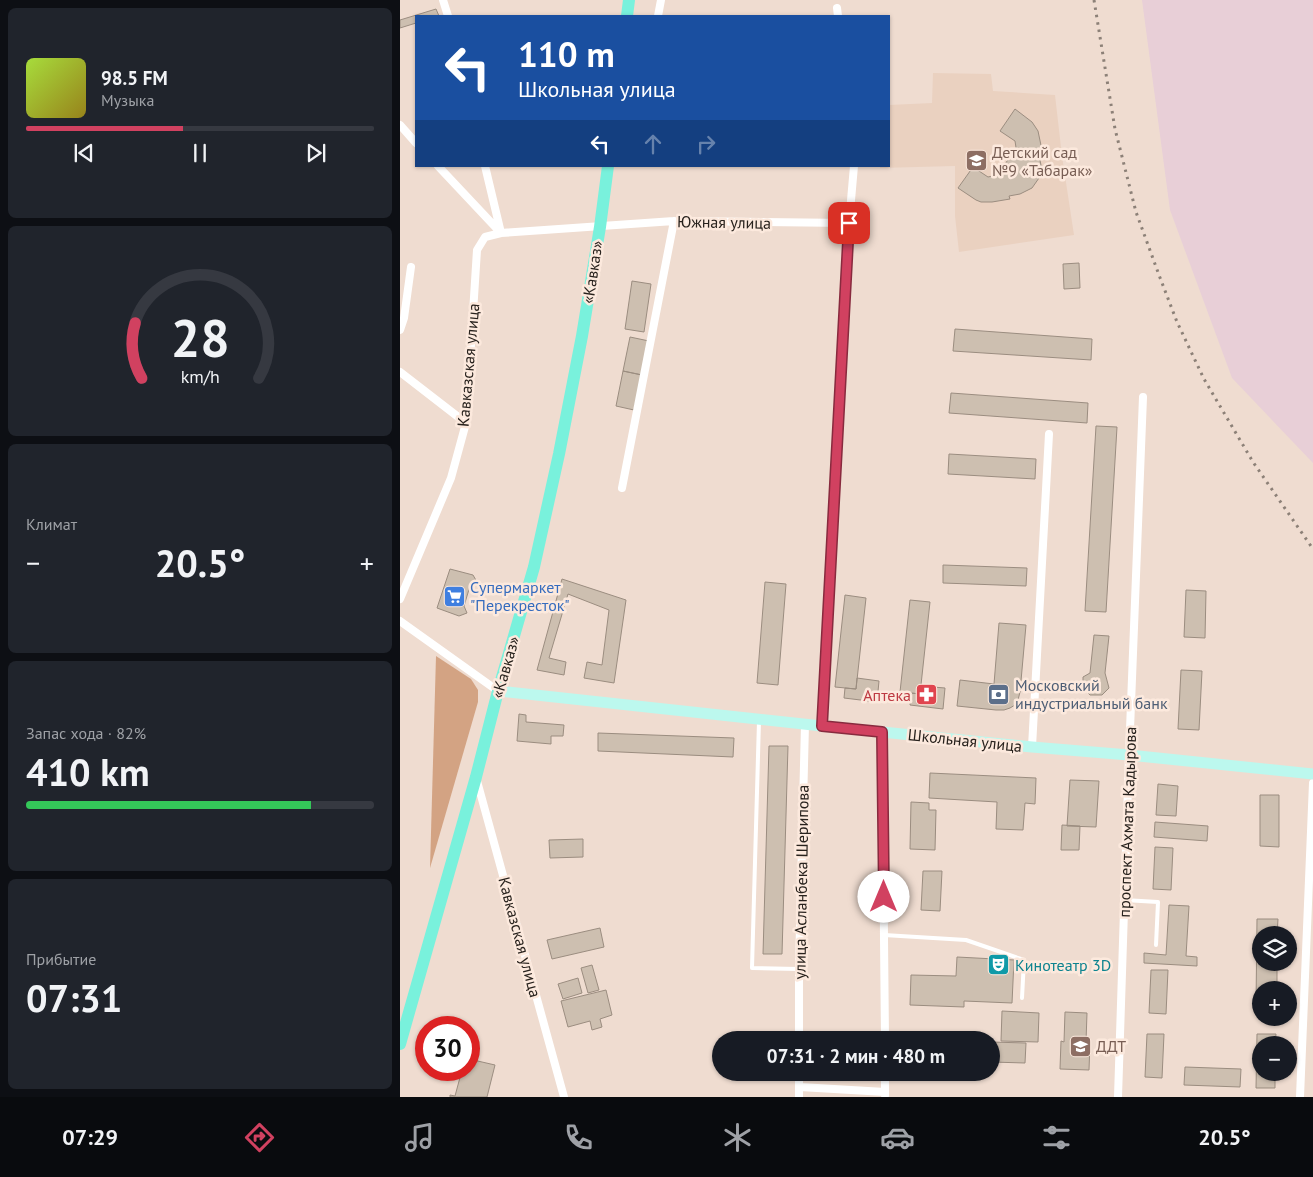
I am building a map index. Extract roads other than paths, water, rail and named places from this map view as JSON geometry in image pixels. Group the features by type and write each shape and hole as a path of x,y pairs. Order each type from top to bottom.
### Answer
{"main road":[{"path":"627,15 629,0"},
{"name":"«Кавказ»","path":"400,1044 534,567 582,336 608,167"}],"street":[{"path":"444,0 448,15"},
{"path":"658,15 660,0"},
{"path":"837,8 838,15"},
{"path":"400,125 415,142"},
{"path":"439,167 501,233"},
{"path":"485,167 501,233"},
{"path":"822,726 849,223 854,167"},
{"path":"622,488 674,220"},
{"name":"Южная улица","path":"501,233 674,220 849,223"},
{"name":"Кавказская улица","path":"400,599 451,478 466,423 477,250 485,237 501,233"},
{"path":"400,330 404,318 411,267"},
{"path":"400,372 466,423"},
{"name":"проспект Ахмата Кадырова","path":"1118,1097 1142,397"},
{"path":"1032,747 1049,434"},
{"path":"400,621 498,691"},
{"name":"Школьная улица","path":"498,691 822,726 1313,774"},
{"name":"улица Асланбека Шерипова","path":"799,1031 805,724"},
{"path":"882,732 885,1031"},
{"name":"Кавказская улица","path":"476,777 564,1097"},
{"path":"1300,1097 1313,783"},
{"path":"800,1081 800,1097"},
{"path":"800,1087 885,1094 885,1081"}],"lane":[{"path":"760,719 752,968 799,969"},
{"path":"1124,900 1158,902 1156,945"},
{"path":"884,935 966,940 1024,960 1022,998"}],"railway":[{"path":"1094,0 1115,129 1136,212 1177,322 1204,379 1253,462 1313,549"}],"place":[{"name":"Детский сад №9 «Табарак»","path":"976,161"},
{"name":"Супермаркет \"Перекресток\"","path":"454,596"},
{"name":"Московский индустриальный банк","path":"999,694"},
{"name":"Аптека","path":"927,695"},
{"name":"Кинотеатр 3D","path":"999,965"},
{"name":"ДДТ","path":"1080,1046"}]}
